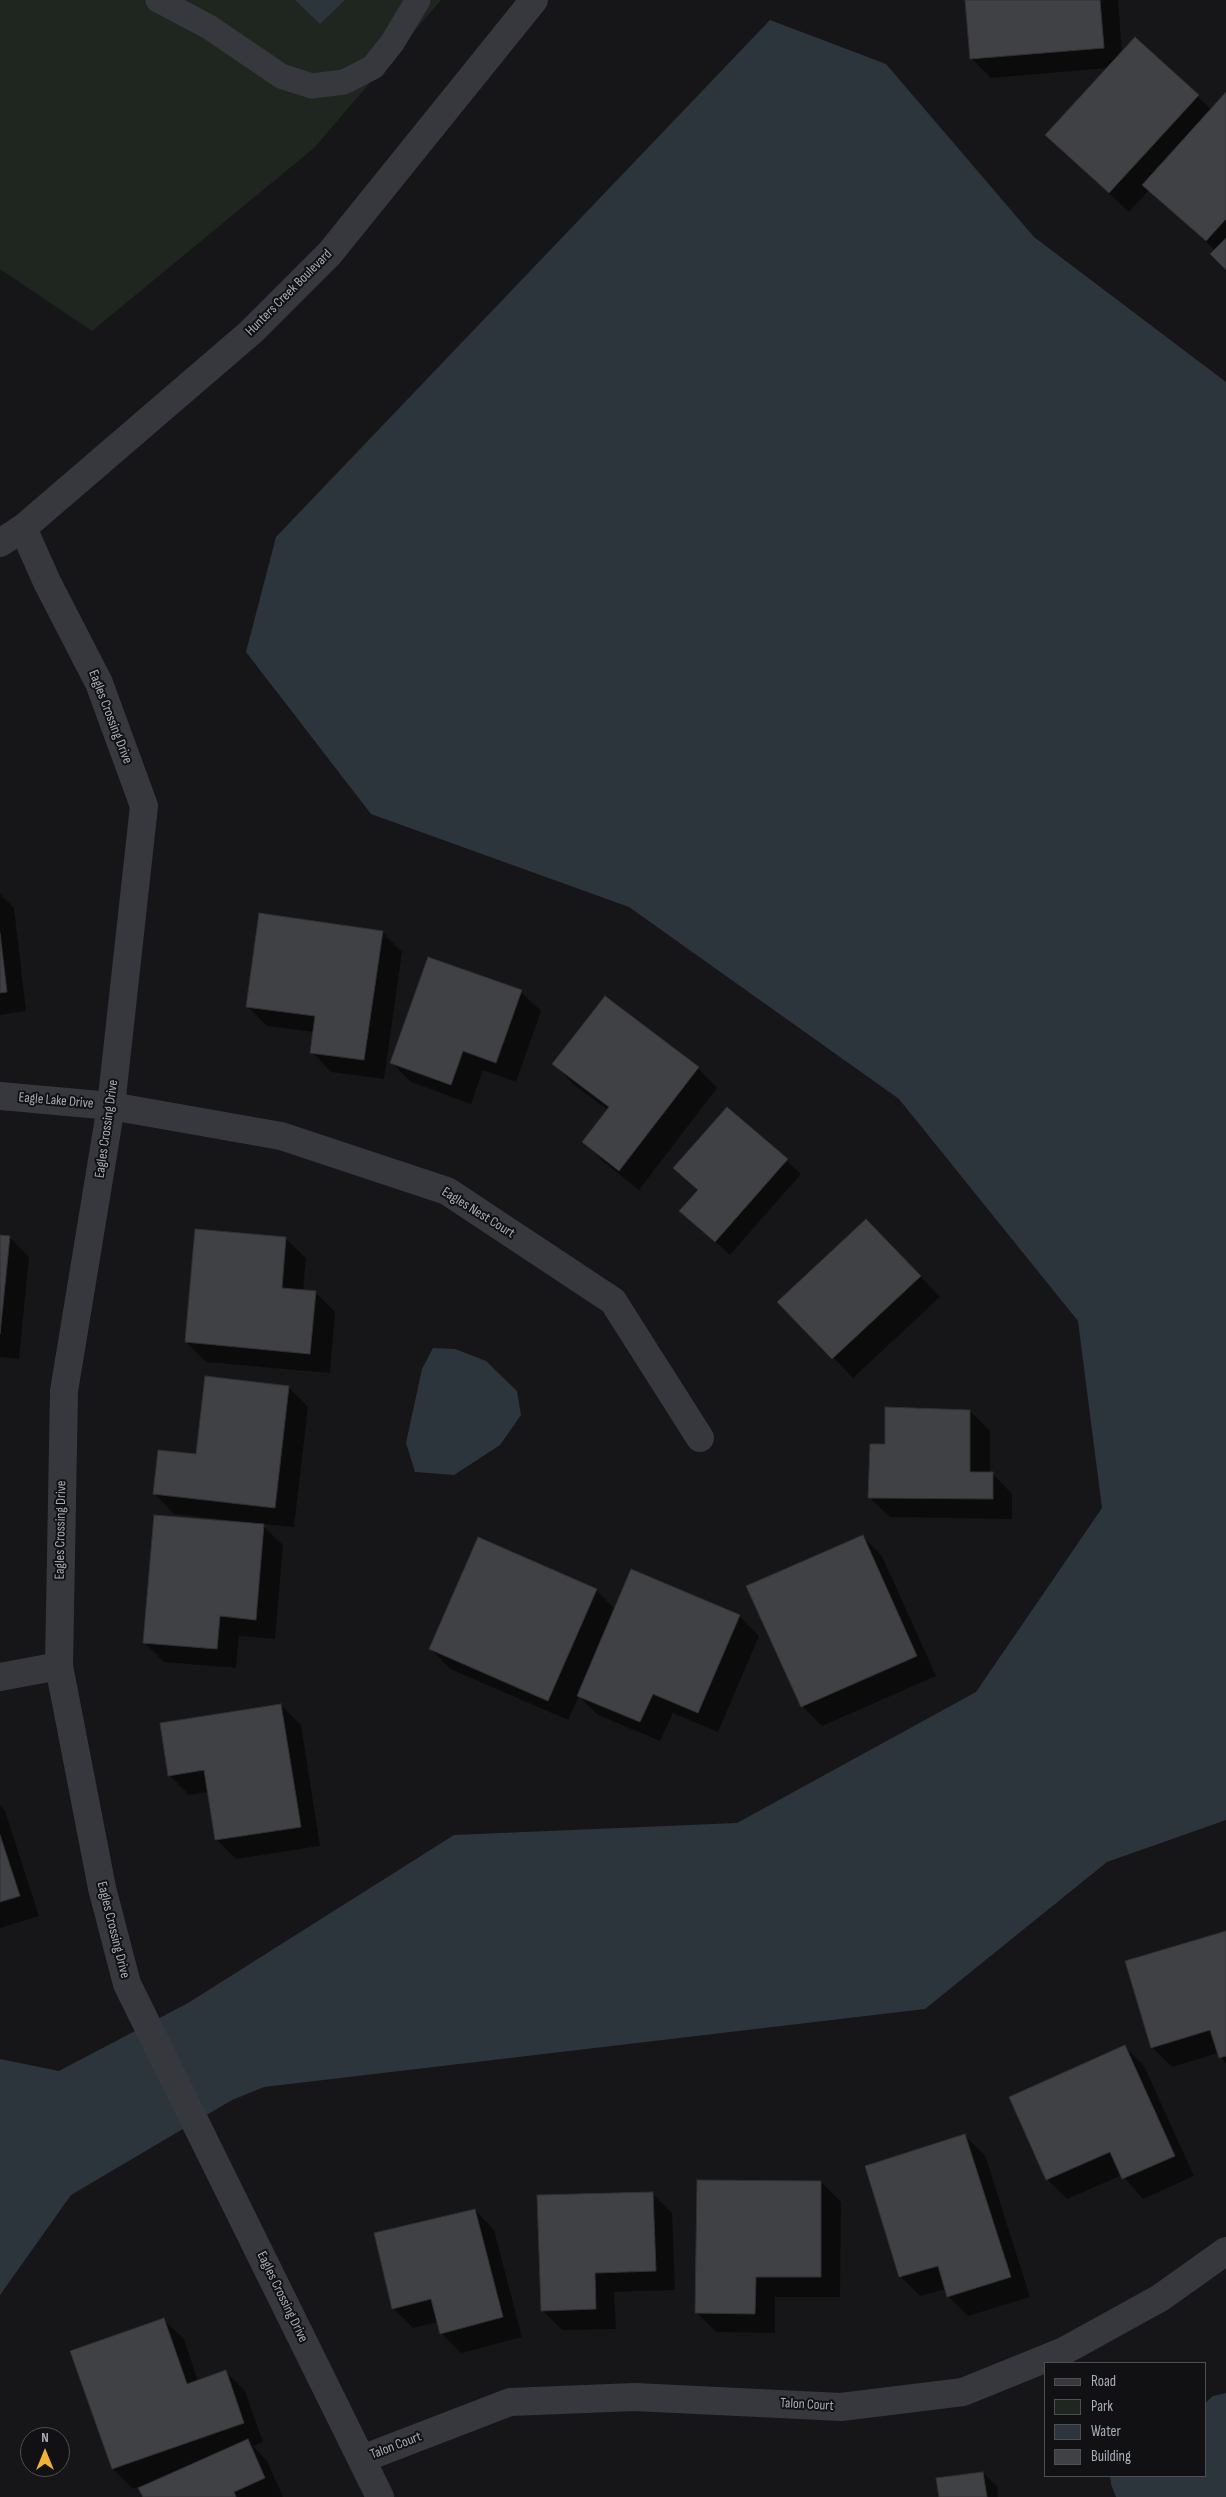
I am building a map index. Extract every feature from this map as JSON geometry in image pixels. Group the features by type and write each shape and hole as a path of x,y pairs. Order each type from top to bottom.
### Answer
{"street":[{"name":"Hunters Creek Boulevard","path":"0,543 23,528 251,332 330,253 534,0"},
{"name":"Eagles Crossing Drive","path":"23,528 47,582 99,683 144,806 111,1106 64,1391 59,1666 102,1888 127,1984 380,2497"},
{"name":"Eagle Lake Drive","path":"0,1096 111,1106"},
{"name":"Eagles Nest Court","path":"111,1106 280,1136 447,1191 613,1301 700,1438"},
{"path":"0,1677 59,1666"},
{"name":"Talon Court","path":"362,2459 510,2402 634,2397 841,2406 963,2392 1064,2351 1160,2298 1226,2251"}],"lane":[{"path":"158,0 209,27 281,76 312,86 344,82 373,67 392,43 418,0"}],"green space":[{"path":"0,0 441,0 314,148 92,331 0,269"}],"water":[{"path":"295,0 345,0 320,24"},
{"path":"770,20 886,64 1034,237 1226,382 1226,1820 1107,1862 925,2009 264,2087 232,2100 71,2195 0,2295 0,2059 59,2071 188,2003 454,1835 737,1823 976,1692 1102,1508 1078,1321 899,1099 629,907 371,814 246,652 276,537"},
{"path":"433,1348 455,1349 486,1361 517,1391 521,1415 500,1445 454,1475 415,1472 406,1443 422,1369"},
{"path":"1226,2393 1226,2497 1116,2497 1110,2477 1206,2477 1206,2402 1213,2396"}],"building":[{"path":"965,0 1100,0 1104,48 970,59"},
{"path":"1135,37 1199,95 1109,193 1045,135"},
{"path":"1226,92 1226,219 1206,241 1142,185"},
{"path":"1226,238 1226,270 1210,254"},
{"path":"259,913 383,931 364,1060 310,1053 315,1016 246,1007"},
{"path":"0,933 7,992 0,993"},
{"path":"428,957 522,990 496,1063 463,1051 451,1085 390,1063"},
{"path":"605,996 699,1067 619,1171 582,1142 609,1107 552,1064"},
{"path":"727,1107 788,1159 715,1242 679,1211 698,1190 673,1168"},
{"path":"866,1219 921,1276 832,1359 777,1302"},
{"path":"195,1229 286,1237 282,1288 316,1291 310,1354 185,1342"},
{"path":"0,1235 10,1236 0,1334"},
{"path":"205,1376 289,1386 275,1508 153,1494 158,1450 196,1454"},
{"path":"885,1407 970,1410 970,1472 993,1472 993,1499 868,1498 870,1444 885,1444"},
{"path":"154,1515 264,1524 256,1620 220,1616 217,1649 143,1643"},
{"path":"863,1535 917,1656 801,1707 746,1586"},
{"path":"478,1537 597,1589 548,1701 429,1649"},
{"path":"631,1569 740,1615 698,1713 653,1694 640,1722 577,1696"},
{"path":"281,1704 301,1827 215,1840 204,1770 168,1776 160,1723"},
{"path":"0,1835 20,1896 0,1902"},
{"path":"1226,1931 1226,2056 1219,2058 1210,2030 1151,2048 1125,1961"},
{"path":"1125,2045 1175,2156 1122,2179 1110,2152 1046,2180 1009,2097"},
{"path":"965,2134 1011,2277 947,2297 938,2266 899,2277 865,2166"},
{"path":"697,2180 821,2181 821,2277 756,2277 755,2314 695,2313"},
{"path":"653,2192 656,2271 595,2273 596,2309 541,2311 537,2195"},
{"path":"475,2209 503,2317 440,2334 431,2299 392,2309 374,2233"},
{"path":"164,2318 187,2384 226,2370 244,2423 112,2469 70,2351"},
{"path":"248,2439 265,2478 234,2492 236,2497 143,2497 138,2488"},
{"path":"983,2472 987,2497 939,2497 936,2478"}]}
